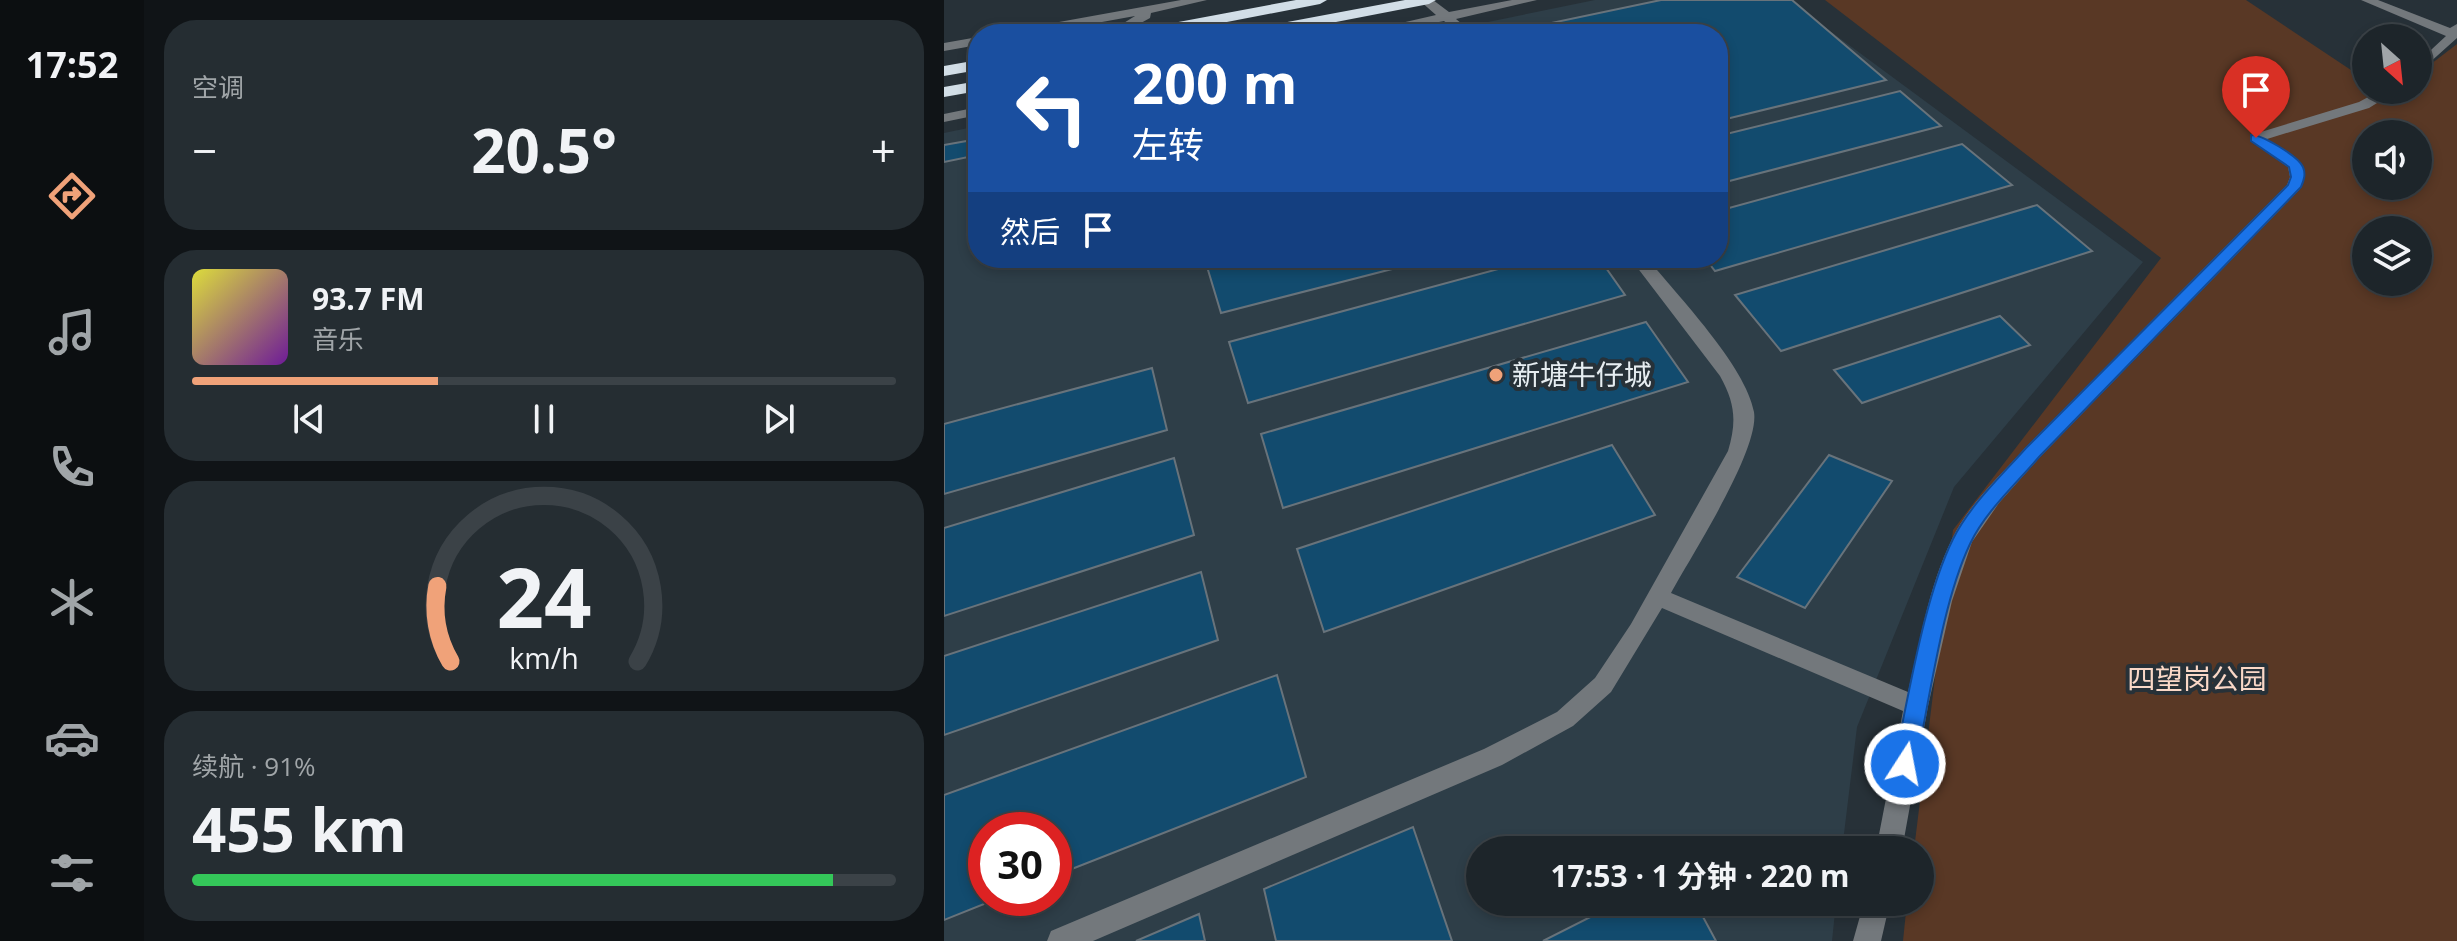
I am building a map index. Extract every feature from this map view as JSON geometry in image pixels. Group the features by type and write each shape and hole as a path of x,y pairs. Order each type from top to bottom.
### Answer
{"highway":[{"path":"1194,24 1320,0"},
{"path":"1302,24 1426,0"},
{"path":"944,71 968,67"},
{"path":"944,92 968,88"}],"street":[{"path":"1071,24 1201,0"},
{"path":"1426,0 1453,24"},
{"path":"1408,24 1531,0"},
{"path":"2367,0 2456,28"},
{"path":"2398,0 2456,28"},
{"path":"1130,24 1160,8"},
{"path":"2432,54 2456,28"},
{"path":"944,47 968,43"},
{"path":"1892,836 1916,706 1941,601 1962,540 2032,453 2294,187 2298,177 2295,165 2256,138 2366,104"},
{"path":"944,118 968,113"},
{"path":"1061,941 1493,757 1565,719 1603,685 1658,597 1738,451 1745,426 1745,412 1730,378 1646,268"},
{"path":"1658,597 1916,706"},
{"path":"1867,941 1873,916"}],"shaded area":[{"name":"新塘牛仔城","path":"1595,0 1788,0 2143,262 1954,487 1857,727 1844,836 1466,836 1466,916 1835,916 1832,941 944,941 944,133 968,128 968,268 1728,268 1728,24 1478,24"}],"green space":[{"name":"四望岗公园","path":"1825,0 2246,0 2352,71 2352,104 2432,104 2432,63 2457,44 2457,941 1903,941 1906,916 1934,916 1934,836 1916,836 1953,530 2161,258"}],"building":[{"path":"1661,0 1792,0 1886,80 1728,119 1728,24 1546,24"},
{"path":"1900,91 1941,126 1728,181 1728,134"},
{"path":"968,141 968,157 944,162 944,145"},
{"path":"1962,144 2012,185 1728,267 1728,208"},
{"path":"2037,205 2092,251 1781,351 1735,295"},
{"path":"1207,268 1396,268 1221,313"},
{"path":"1502,268 1606,268 1625,295 1248,403 1229,342"},
{"path":"2000,316 2030,345 1862,403 1834,370"},
{"path":"1646,322 1688,382 1283,508 1261,434"},
{"path":"1152,368 1167,430 944,494 944,424"},
{"path":"1612,445 1655,515 1324,632 1297,549"},
{"path":"1829,455 1892,481 1805,608 1737,577"},
{"path":"1174,458 1194,535 944,616 944,528"},
{"path":"1201,572 1218,640 944,735 944,656"},
{"path":"1277,675 1306,777 1072,869 1072,812 968,812 968,910 944,920 944,795"},
{"path":"1413,827 1452,941 1276,941 1264,889"},
{"path":"1199,914 1205,941 1136,941"},
{"path":"1592,916 1703,916 1716,941 1543,941"}],"place":[{"name":"新塘牛仔城","path":"1496,375"}],"route":[{"path":"1905,764 1941,601 1962,540 1992,498 2032,453 2294,187 2298,177 2295,165 2256,138"}]}
